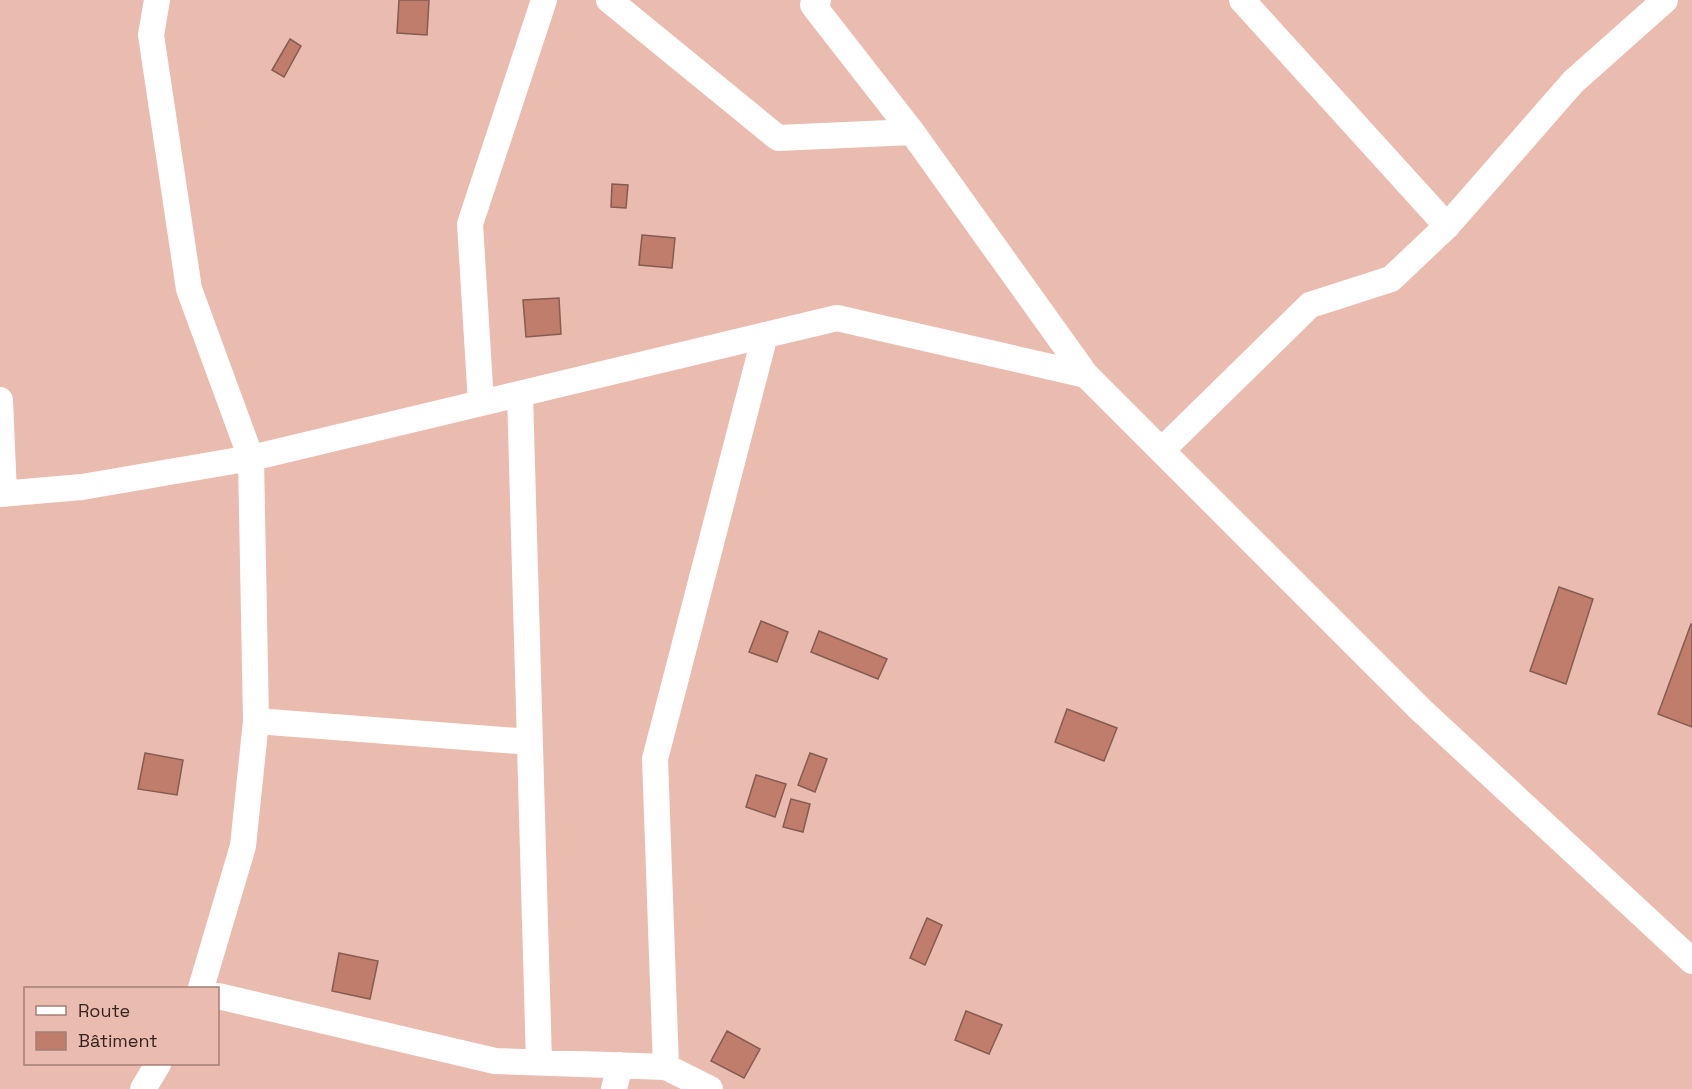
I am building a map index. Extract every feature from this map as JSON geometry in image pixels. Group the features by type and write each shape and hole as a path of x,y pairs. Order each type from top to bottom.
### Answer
{"street":[{"path":"157,0 151,35 189,289 251,458 256,721 243,846 201,987"},
{"path":"481,403 470,224 544,0"},
{"path":"609,0 778,138 912,132"},
{"path":"818,0 813,5 912,132 1086,375 1421,710 1692,960"},
{"path":"1242,0 1447,226"},
{"path":"1162,450 1310,305 1391,279 1447,226 1573,82 1664,0"},
{"path":"0,400 2,493 82,487 251,458 837,318 1086,375"},
{"path":"666,1067 655,759 765,335"},
{"path":"520,394 539,1062"},
{"path":"256,721 530,742"},
{"path":"219,996 495,1061 539,1062 617,1077 666,1067 710,1089"},
{"path":"143,1089 157,1065"}],"building":[{"path":"399,0 429,0 427,35 397,33"},
{"path":"290,39 301,46 284,77 272,70"},
{"path":"612,184 628,185 626,208 611,207"},
{"path":"642,235 675,238 672,268 639,265"},
{"path":"559,298 561,334 526,337 523,300"},
{"path":"1559,587 1593,599 1566,684 1530,671"},
{"path":"761,621 788,632 777,662 749,652"},
{"path":"1692,624 1692,727 1658,714"},
{"path":"819,631 887,659 878,679 811,652"},
{"path":"1067,709 1117,728 1104,761 1055,742"},
{"path":"145,753 183,760 177,795 138,789"},
{"path":"810,753 827,759 815,792 798,785"},
{"path":"756,775 786,784 775,817 746,807"},
{"path":"791,799 810,804 803,832 783,827"},
{"path":"927,918 942,925 925,965 910,958"},
{"path":"339,953 378,961 370,999 332,991"},
{"path":"966,1011 1002,1025 989,1054 955,1040"},
{"path":"727,1031 760,1049 744,1078 711,1061"}]}
